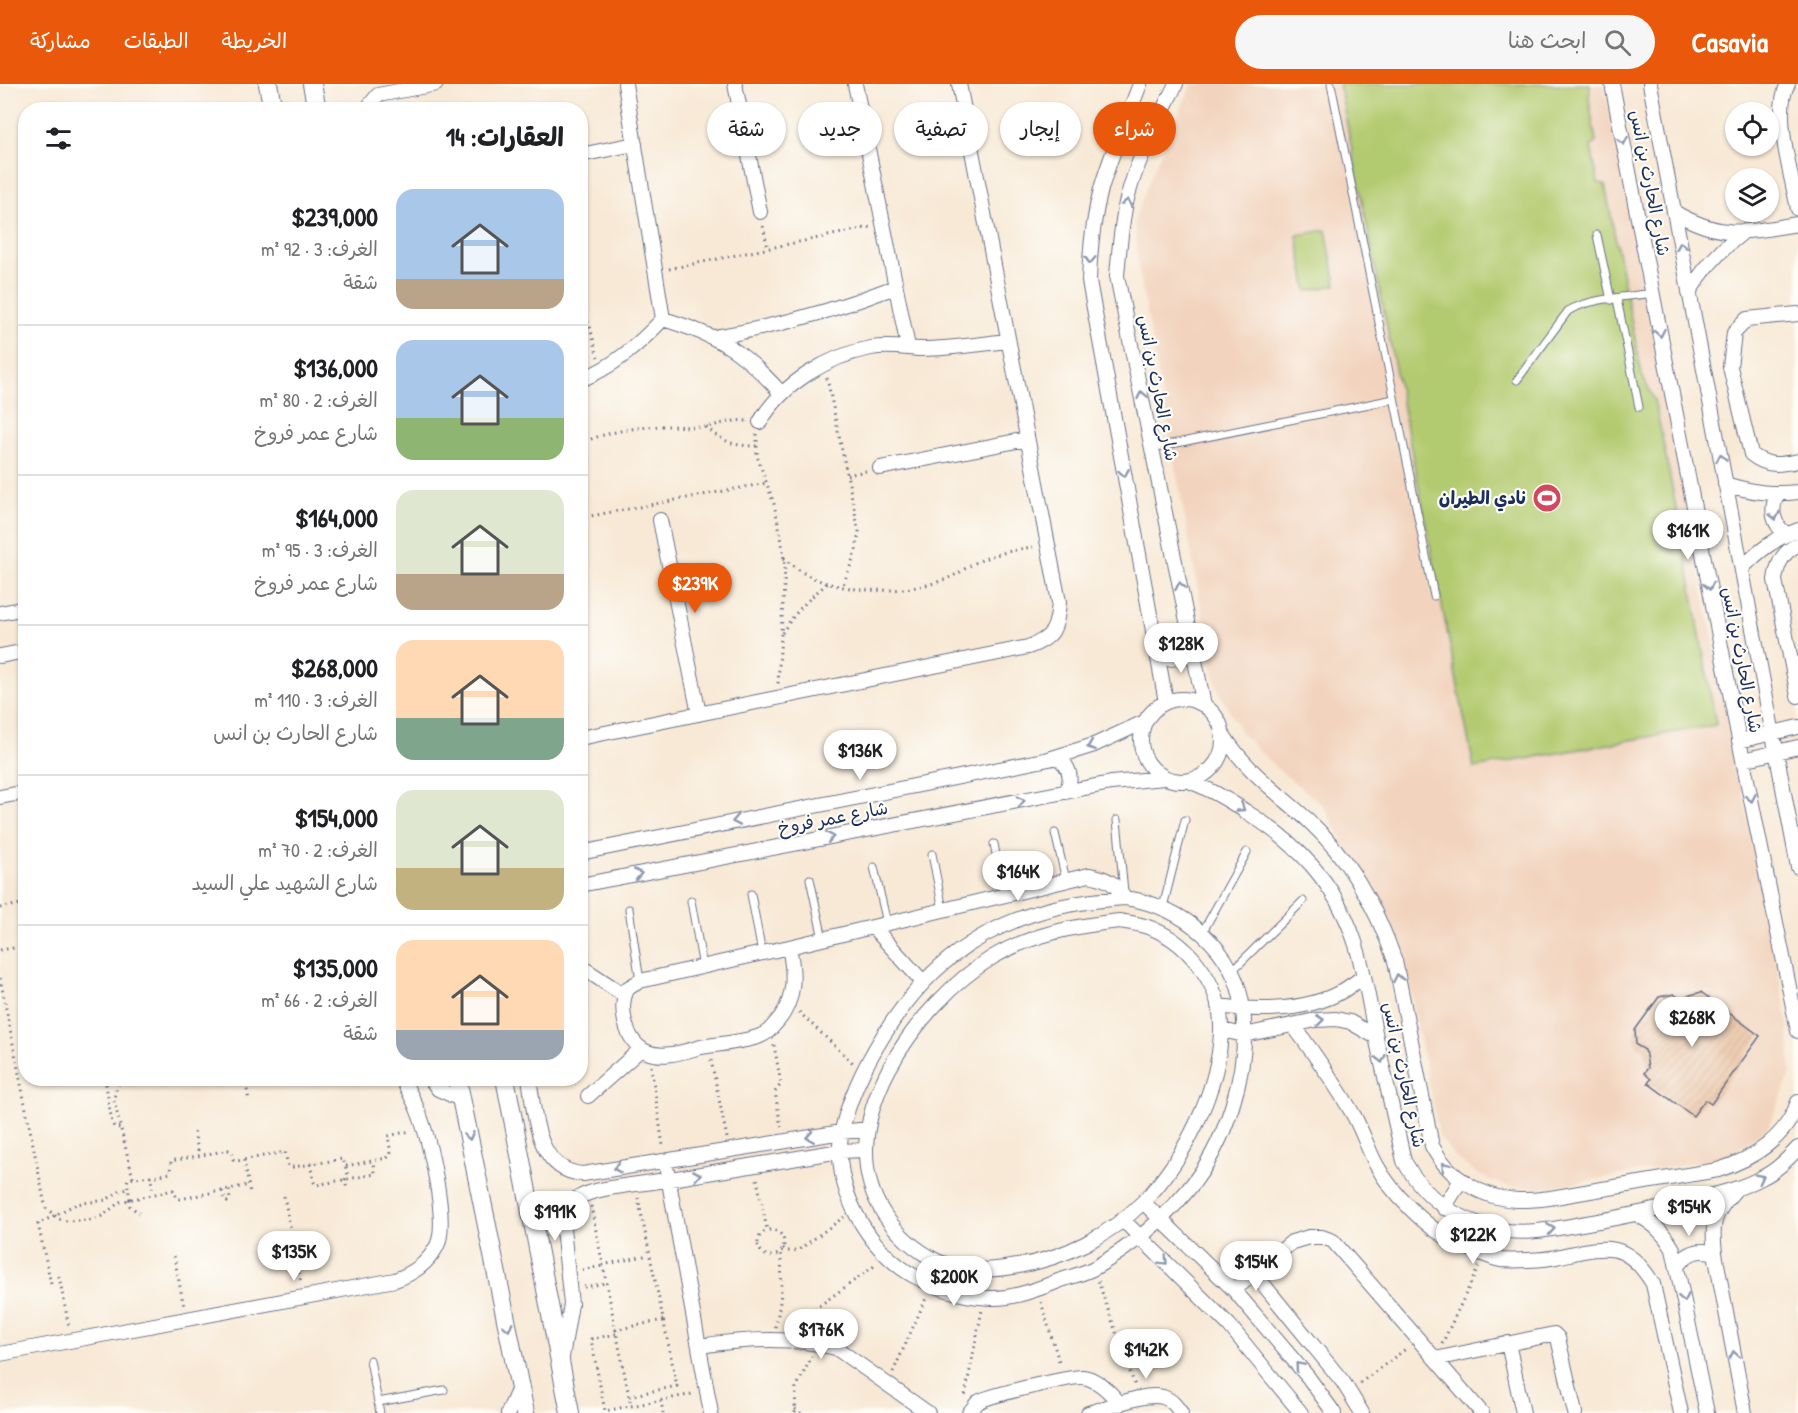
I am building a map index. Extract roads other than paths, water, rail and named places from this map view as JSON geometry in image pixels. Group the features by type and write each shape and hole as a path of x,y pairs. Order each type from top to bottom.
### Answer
{"main road":[{"path":"268,84 271,102"},
{"path":"312,84 315,102"},
{"path":"459,1086 525,1413"},
{"path":"507,1086 570,1413"}],"street":[{"path":"373,102 378,96 436,84"},
{"path":"625,84 663,319"},
{"path":"735,84 760,212"},
{"path":"855,84 908,347"},
{"path":"588,736 1040,643 1051,635 1058,620 1059,602 959,84"},
{"path":"1140,84 1101,190 1090,250 1089,281 1166,702"},
{"path":"1162,84 1167,90 1169,99"},
{"name":"شارع الحارث بن انس","path":"1176,84 1138,166 1126,202 1117,276 1204,705"},
{"name":"شارع الحارث بن انس","path":"1612,84 1739,741 1798,1031"},
{"name":"شارع الحارث بن انس","path":"1650,84 1798,867"},
{"path":"1788,84 1783,93 1781,114 1798,209"},
{"path":"588,153 635,144"},
{"path":"1674,212 1695,224 1711,229 1743,233 1798,224"},
{"path":"1689,292 1703,269 1721,249 1743,233"},
{"path":"715,338 761,330 807,318 895,287"},
{"path":"1798,314 1747,319 1734,333 1730,367 1751,454 1761,462 1774,465 1798,461"},
{"path":"663,319 699,330 731,347 760,370 782,394"},
{"path":"588,377 601,371 642,340 663,319"},
{"path":"760,422 782,394 803,377 847,354 872,348 897,346 922,349 1008,341"},
{"path":"880,468 1027,439"},
{"path":"1725,484 1750,492 1777,495 1798,492"},
{"path":"1777,495 1773,506 1774,519 1780,530 1792,532"},
{"path":"660,520 699,714"},
{"path":"1742,568 1762,549 1792,532"},
{"path":"1798,545 1783,556 1777,567 1775,580 1798,696"},
{"path":"0,613 18,610"},
{"path":"1158,657 1177,659 1192,648"},
{"path":"0,656 18,653"},
{"path":"1186,699 1204,705 1219,722 1222,733 1221,752 1212,769 1201,777 1176,782 1153,771 1145,760 1141,748 1144,722 1150,714 1166,702 1186,699"},
{"name":"شارع عمر فروخ","path":"588,851 1056,757 1094,746 1144,722"},
{"path":"1739,741 1798,727"},
{"name":"شارع الحارث بن انس","path":"1222,733 1246,766 1311,823 1333,847 1371,902 1395,961 1432,1146 1449,1171 1461,1180 1497,1196 1518,1200 1718,1170 1755,1155 1770,1143 1784,1128 1798,1102"},
{"path":"1743,760 1798,747"},
{"path":"1056,757 1066,764 1070,775 1066,792"},
{"name":"شارع عمر فروخ","path":"588,883 1111,783 1164,778"},
{"name":"شارع الحارث بن انس","path":"1189,781 1225,797 1288,840 1328,885 1343,912 1364,976 1404,1161 1414,1179 1444,1208 1496,1229 1516,1232 1544,1231 1638,1215 1735,1190 1765,1177 1798,1148"},
{"path":"0,797 18,794"},
{"path":"789,947 794,975 789,1002 785,1012 771,1028 760,1036 666,1054 645,1051 635,1044 626,1024 622,1002 628,988 640,981 1089,875 1103,877 1116,885 1125,898"},
{"path":"1125,898 1144,900 1162,907 1180,915 1202,933 1222,955 1232,972 1243,1009 1244,1035 1240,1077 1229,1117 1211,1155 1188,1190 1140,1238 1094,1269 1006,1297 975,1297 933,1284 916,1277 887,1256 869,1237 854,1211 844,1182 840,1151 842,1131 855,1091 874,1052 896,1016 923,982 959,952 982,936 1016,920 1078,902 1125,898"},
{"path":"1119,921 1142,925 1163,934 1182,947 1198,964 1210,984 1218,1006 1222,1030 1214,1078 1198,1123 1174,1165 1143,1202 1123,1220 1097,1237 1066,1253 1034,1263 1000,1269 966,1270 939,1262 914,1248 894,1228 878,1205 869,1178 866,1150 868,1130 881,1087 901,1048 927,1013 958,982 994,957 1033,938 1076,926 1119,921"},
{"path":"873,927 923,982"},
{"path":"588,971 624,995"},
{"path":"1218,1006 1277,1009 1303,1004 1339,993 1364,976"},
{"path":"1222,1030 1244,1035 1316,1020 1336,1019 1350,1022 1376,1037"},
{"path":"1293,1025 1326,1070 1355,1118 1378,1168 1409,1209 1452,1240 1500,1260 1553,1258 1588,1249 1608,1248 1627,1254 1643,1267 1653,1284 1681,1413"},
{"path":"588,1096 645,1051"},
{"path":"0,1354 395,1280 413,1273 428,1260 438,1244 442,1225 428,1142 418,1111 406,1086"},
{"path":"436,1086 462,1100"},
{"path":"531,1086 544,1149 552,1160 563,1169 573,1173 583,1174 842,1131 868,1130"},
{"path":"560,1363 570,1315 571,1290 562,1219 569,1203 588,1193 840,1151 866,1150"},
{"path":"665,1161 711,1413"},
{"path":"1444,1208 1461,1180"},
{"path":"1735,1190 1720,1206 1712,1229 1744,1413"},
{"path":"1143,1202 1234,1290 1308,1377 1334,1413"},
{"path":"1638,1215 1652,1223 1673,1249 1707,1413"},
{"path":"1123,1220 1229,1325 1301,1413"},
{"path":"1234,1290 1292,1242 1309,1237 1322,1237 1333,1241 1482,1413"},
{"path":"1678,1265 1690,1254 1698,1251 1715,1253"},
{"path":"1254,1273 1349,1392 1362,1413"},
{"path":"1435,1359 1551,1333 1558,1338 1575,1413"},
{"path":"700,1346 747,1340 772,1340 836,1348 928,1413"},
{"path":"1508,1343 1523,1413"},
{"path":"966,1407 996,1394 1082,1377 1097,1382 1110,1391 1120,1404"},
{"path":"508,1413 520,1386"},
{"path":"1094,1412 1151,1395 1164,1397 1173,1402 1181,1413"}],"lane":[{"path":"1331,84 1434,596"},
{"path":"1597,235 1639,406"},
{"path":"1517,380 1568,311 1580,305 1653,293"},
{"path":"1152,448 1394,399"},
{"path":"1117,820 1125,898"},
{"path":"1162,907 1185,820"},
{"path":"1054,833 1066,880"},
{"path":"994,844 1004,895"},
{"path":"1202,933 1247,852"},
{"path":"932,854 943,910"},
{"path":"874,867 887,923"},
{"path":"810,879 823,939"},
{"path":"751,894 762,953"},
{"path":"691,901 704,967"},
{"path":"1232,972 1303,902"},
{"path":"629,909 640,981"},
{"path":"370,1360 380,1413"},
{"path":"378,1402 444,1390"}],"place":[{"name":"نادي الطيران","path":"1547,498"}]}
